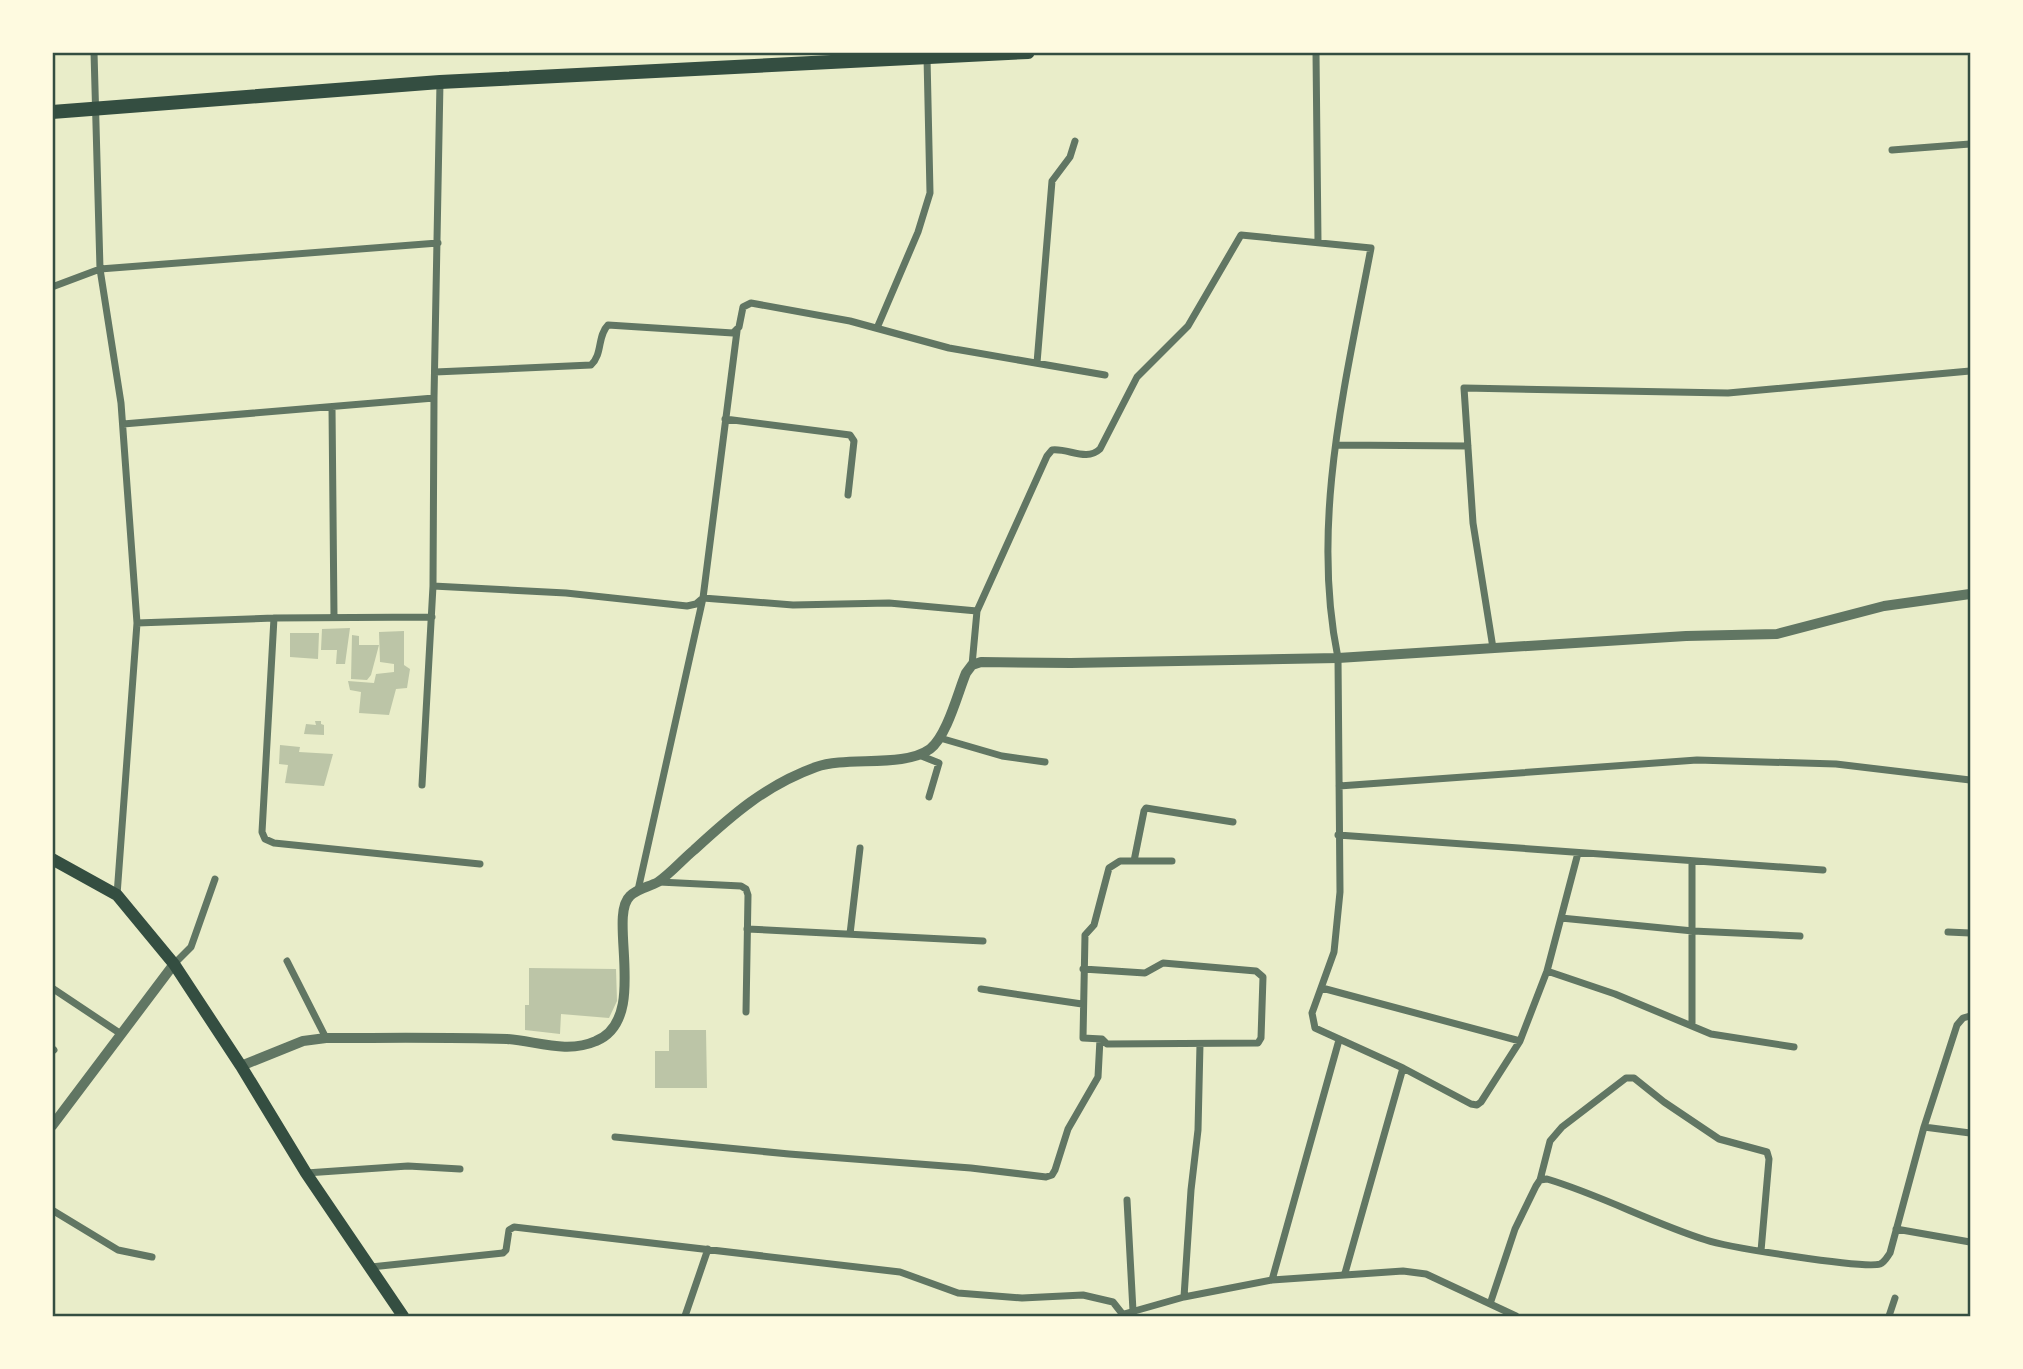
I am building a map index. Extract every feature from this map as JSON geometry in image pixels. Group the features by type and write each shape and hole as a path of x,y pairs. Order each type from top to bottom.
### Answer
{"main road":[{"path":"52,112 440,82 1028,52"},
{"path":"52,859 117,895 174,964 242,1066 306,1173 403,1317"}],"street":[{"path":"94,52 100,269 122,424 137,623 117,895"},
{"path":"1316,52 1318,242"},
{"path":"877,328 918,232 930,193 927,57"},
{"path":"422,785 433,586 440,82"},
{"path":"1037,363 1052,181 1070,157 1075,141"},
{"path":"1892,150 1970,144"},
{"path":"242,1066 303,1041 326,1038 510,1040 549,1046 593,1043 608,1035 618,1022 625,968 623,907 628,897 658,881 745,804 788,779 819,766 918,754 930,749 940,738 966,673 972,665 977,611 1047,456 1052,450 1062,449 1084,456 1094,454 1100,449 1138,377 1188,326 1241,235 1371,248 1337,445 1326,563 1330,619 1338,657 1340,892 1334,952 1312,1013 1315,1028 1477,1105 1520,1041 1547,971 1578,853"},
{"path":"52,287 100,269 439,243"},
{"path":"638,890 703,598 737,331 743,307 751,303 877,328 949,348 1105,374"},
{"path":"435,372 592,365 598,357 601,334 608,325 727,333 737,331"},
{"path":"1493,648 1473,523 1464,388 1728,393 1970,371"},
{"path":"122,424 434,398"},
{"path":"332,407 334,617"},
{"path":"725,419 853,437 848,495"},
{"path":"1337,445 1468,446"},
{"path":"433,586 566,593 687,606 696,604 703,598 793,605 889,603 977,611"},
{"path":"972,665 995,660 1071,663 1338,657 1686,636 1777,634 1884,606 1970,594"},
{"path":"137,623 274,618 432,617"},
{"path":"274,618 263,779 262,832 265,839 274,843 480,864"},
{"path":"940,738 1002,756 1045,762"},
{"path":"918,754 939,763 929,797"},
{"path":"1339,786 1696,760 1836,764 1970,780"},
{"path":"1135,861 1146,808 1233,822"},
{"path":"1338,835 1823,870"},
{"path":"850,934 860,849"},
{"path":"1083,969 1145,973 1163,962 1260,973 1263,977 1261,1038 1258,1043 1107,1044 1100,1039 1083,1038 1082,1004 1083,969 1085,935 1094,925 1109,868 1120,861 1172,861"},
{"path":"1692,862 1692,1024"},
{"path":"52,1126 58,1110 174,964 191,947 215,879"},
{"path":"658,881 741,886 746,889 746,1012"},
{"path":"1561,918 1693,931 1800,936"},
{"path":"747,929 983,941"},
{"path":"1948,932 1970,933"},
{"path":"287,961 326,1038"},
{"path":"1547,971 1692,1024 1711,1034 1794,1047"},
{"path":"52,988 121,1034"},
{"path":"1322,988 1520,1041"},
{"path":"981,989 1082,1004"},
{"path":"1540,1180 1547,1178 1707,1241 1762,1251 1860,1264 1880,1264 1890,1253 1924,1127 1957,1025 1963,1018 1970,1016"},
{"path":"615,1137 1046,1177 1052,1175 1055,1170 1068,1129 1098,1077 1100,1039"},
{"path":"1272,1280 1339,1040"},
{"path":"1184,1297 1198,1130 1200,1044"},
{"path":"1345,1273 1404,1068"},
{"path":"1490,1304 1515,1229 1540,1180 1550,1141 1562,1127 1626,1078 1634,1078 1719,1139 1767,1152 1769,1159 1762,1251"},
{"path":"1924,1127 1970,1133"},
{"path":"306,1173 408,1166 460,1169"},
{"path":"1127,1200 1133,1311"},
{"path":"52,1210 118,1250 152,1257"},
{"path":"371,1268 503,1253 506,1250 509,1230 514,1227 900,1272 958,1293 1022,1298 1083,1295 1113,1302 1124,1315 1184,1297 1272,1280 1345,1273 1415,1271 1516,1317"},
{"path":"1896,1230 1970,1242"},
{"path":"685,1317 708,1249"},
{"path":"1889,1317 1895,1298"}],"building":[{"path":"350,628 345,664 336,664 337,650 321,650 322,629"},
{"path":"404,631 404,665 410,669 407,688 396,689 389,715 359,713 361,692 350,690 348,681 374,683 376,674 394,672 394,664 380,662 379,632"},
{"path":"290,633 319,633 318,659 290,657"},
{"path":"352,635 359,636 359,645 379,645 371,675 367,680 351,679"},
{"path":"315,721 321,721 324,725 324,735 304,734 306,724 316,725"},
{"path":"280,745 300,747 299,752 333,754 324,786 285,783 288,765 279,764"},
{"path":"529,968 616,969 617,1001 609,1018 561,1014 560,1034 525,1030 525,1005 529,1005"},
{"path":"669,1030 706,1030 707,1088 655,1088 655,1051 669,1051"}]}
